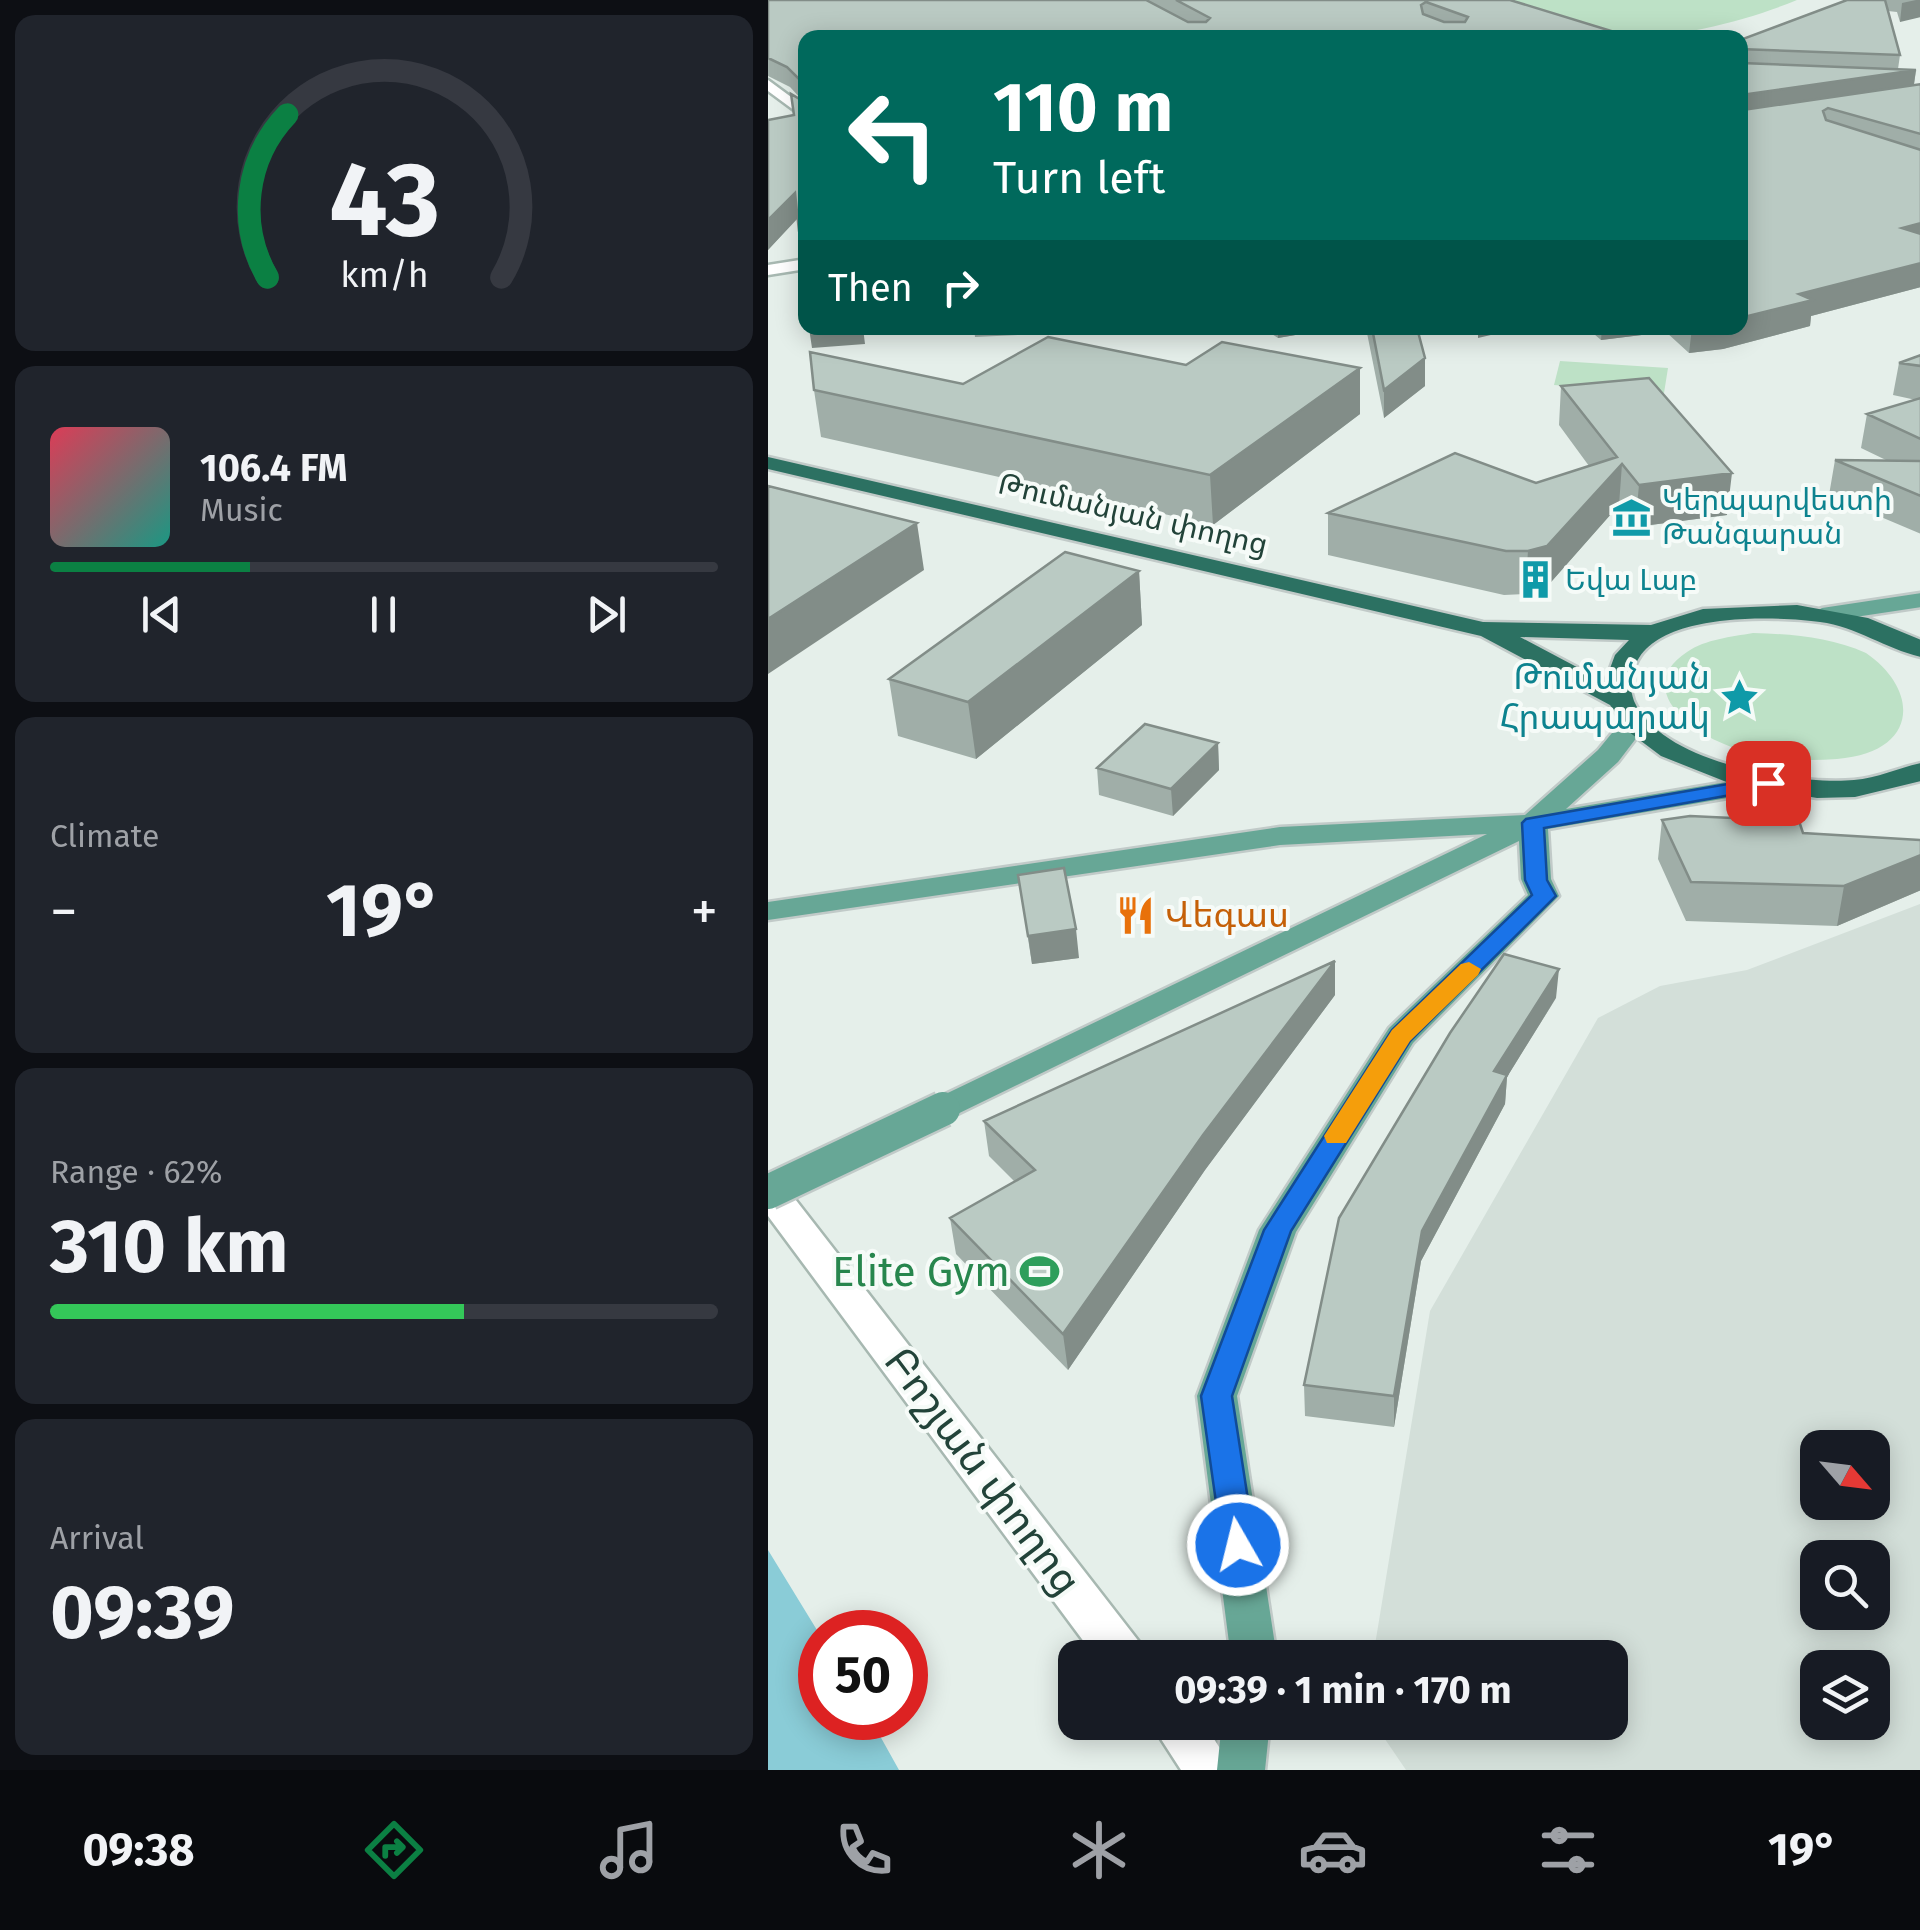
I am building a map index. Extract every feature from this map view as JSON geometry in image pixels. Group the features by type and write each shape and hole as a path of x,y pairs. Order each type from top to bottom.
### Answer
{"highway":[{"name":"Թումանյան փողոց","path":"768,464 1484,628"},
{"path":"1628,711 1617,681 1623,663 1635,646 1688,620 1728,612 1772,610 1822,615 1863,624 1920,650"},
{"path":"1484,628 1655,633"},
{"path":"1484,628 1628,711 1659,744 1701,765 1768,783 1809,788 1864,786 1918,774"}],"main road":[{"path":"1822,615 1920,600"},
{"path":"768,1191 1533,823 1608,756 1628,711"},
{"path":"768,911 1280,836 1533,823 1768,783"},
{"path":"1251,1640 1217,1396 1278,1230 1401,1036 1544,896 1536,880 1533,823"},
{"path":"1241,1770 1244,1740"}],"street":[{"path":"768,84 798,108"},
{"path":"768,270 798,265"},
{"name":"Բոշյան փողոց","path":"768,1191 1110,1640"},
{"path":"1188,1740 1210,1770"}],"shaded area":[{"path":"1920,904 1920,1770 1406,1770 1386,1740 1628,1740 1628,1640 1376,1640 1430,1311 1598,1018 1660,986 1747,970"}],"green space":[{"path":"1391,0 1797,0 1697,30 1550,30"},
{"path":"1560,361 1668,368 1664,393 1554,385"},
{"path":"1753,633 1811,637 1866,653 1896,685 1902,718 1896,733 1864,754 1808,760 1751,753 1695,728 1672,705 1666,692 1672,665 1702,644"}],"water":[{"path":"768,1550 805,1610 798,1610 798,1740 882,1740 899,1770 768,1770"}],"building":[{"path":"768,0 1146,0 1188,22 1206,22 1210,18 1176,0 1510,0 1608,30 798,30 798,78 787,67 768,58","holes":["1426,2 1468,17 1465,22 1444,22 1423,14 1421,5"]},
{"path":"1847,0 1885,0 1900,55 1748,49 1748,37"},
{"path":"1748,63 1916,70 1748,94"},
{"path":"1921,84 1921,134 1828,108 1823,111 1826,120 1921,150 1921,223 1902,228 1921,234 1921,263 1799,294 1813,300 1748,316 1748,109"},
{"path":"791,94 798,98 798,222 795,193 768,220 768,120 794,115"},
{"path":"1373,335 1419,335 1425,358 1384,390"},
{"path":"1048,337 1186,365 1222,342 1360,368 1210,475 814,390 810,352 963,384"},
{"path":"1921,355 1921,366 1899,363"},
{"path":"1649,378 1732,473 1639,485 1622,464 1547,546 1528,551 1506,551 1328,513 1455,453 1536,483 1617,457 1561,386"},
{"path":"1921,398 1921,439 1867,414"},
{"path":"1835,460 1921,461 1921,496"},
{"path":"768,486 917,523 768,619"},
{"path":"1065,552 1139,571 968,702 889,679"},
{"path":"1145,724 1218,743 1171,789 1097,768"},
{"path":"1690,816 1799,821 1803,833 1921,840 1921,855 1844,886 1691,882 1662,820"},
{"path":"1064,868 1076,929 1028,936 1018,875"},
{"path":"1504,954 1559,969 1494,1071 1507,1075 1422,1231 1394,1396 1304,1385 1339,1218 1450,1033"},
{"path":"1335,961 1203,1135 1063,1334 950,1218 1035,1170 984,1121"}],"slow traffic":[{"path":"1337,1136 1401,1036 1469,969"}],"place":[{"name":"Կերպարվեստի Թանգարան","path":"1632,517"},
{"name":"Եվա Լաբ","path":"1535,580"},
{"name":"Թումանյան Հրապարակ","path":"1740,697"},
{"name":"Վեգաս","path":"1135,915"},
{"name":"Elite Gym","path":"1040,1272"}],"route":[{"path":"1238,1545 1217,1396 1278,1230 1401,1036 1544,896 1536,880 1533,823 1768,783"}]}
